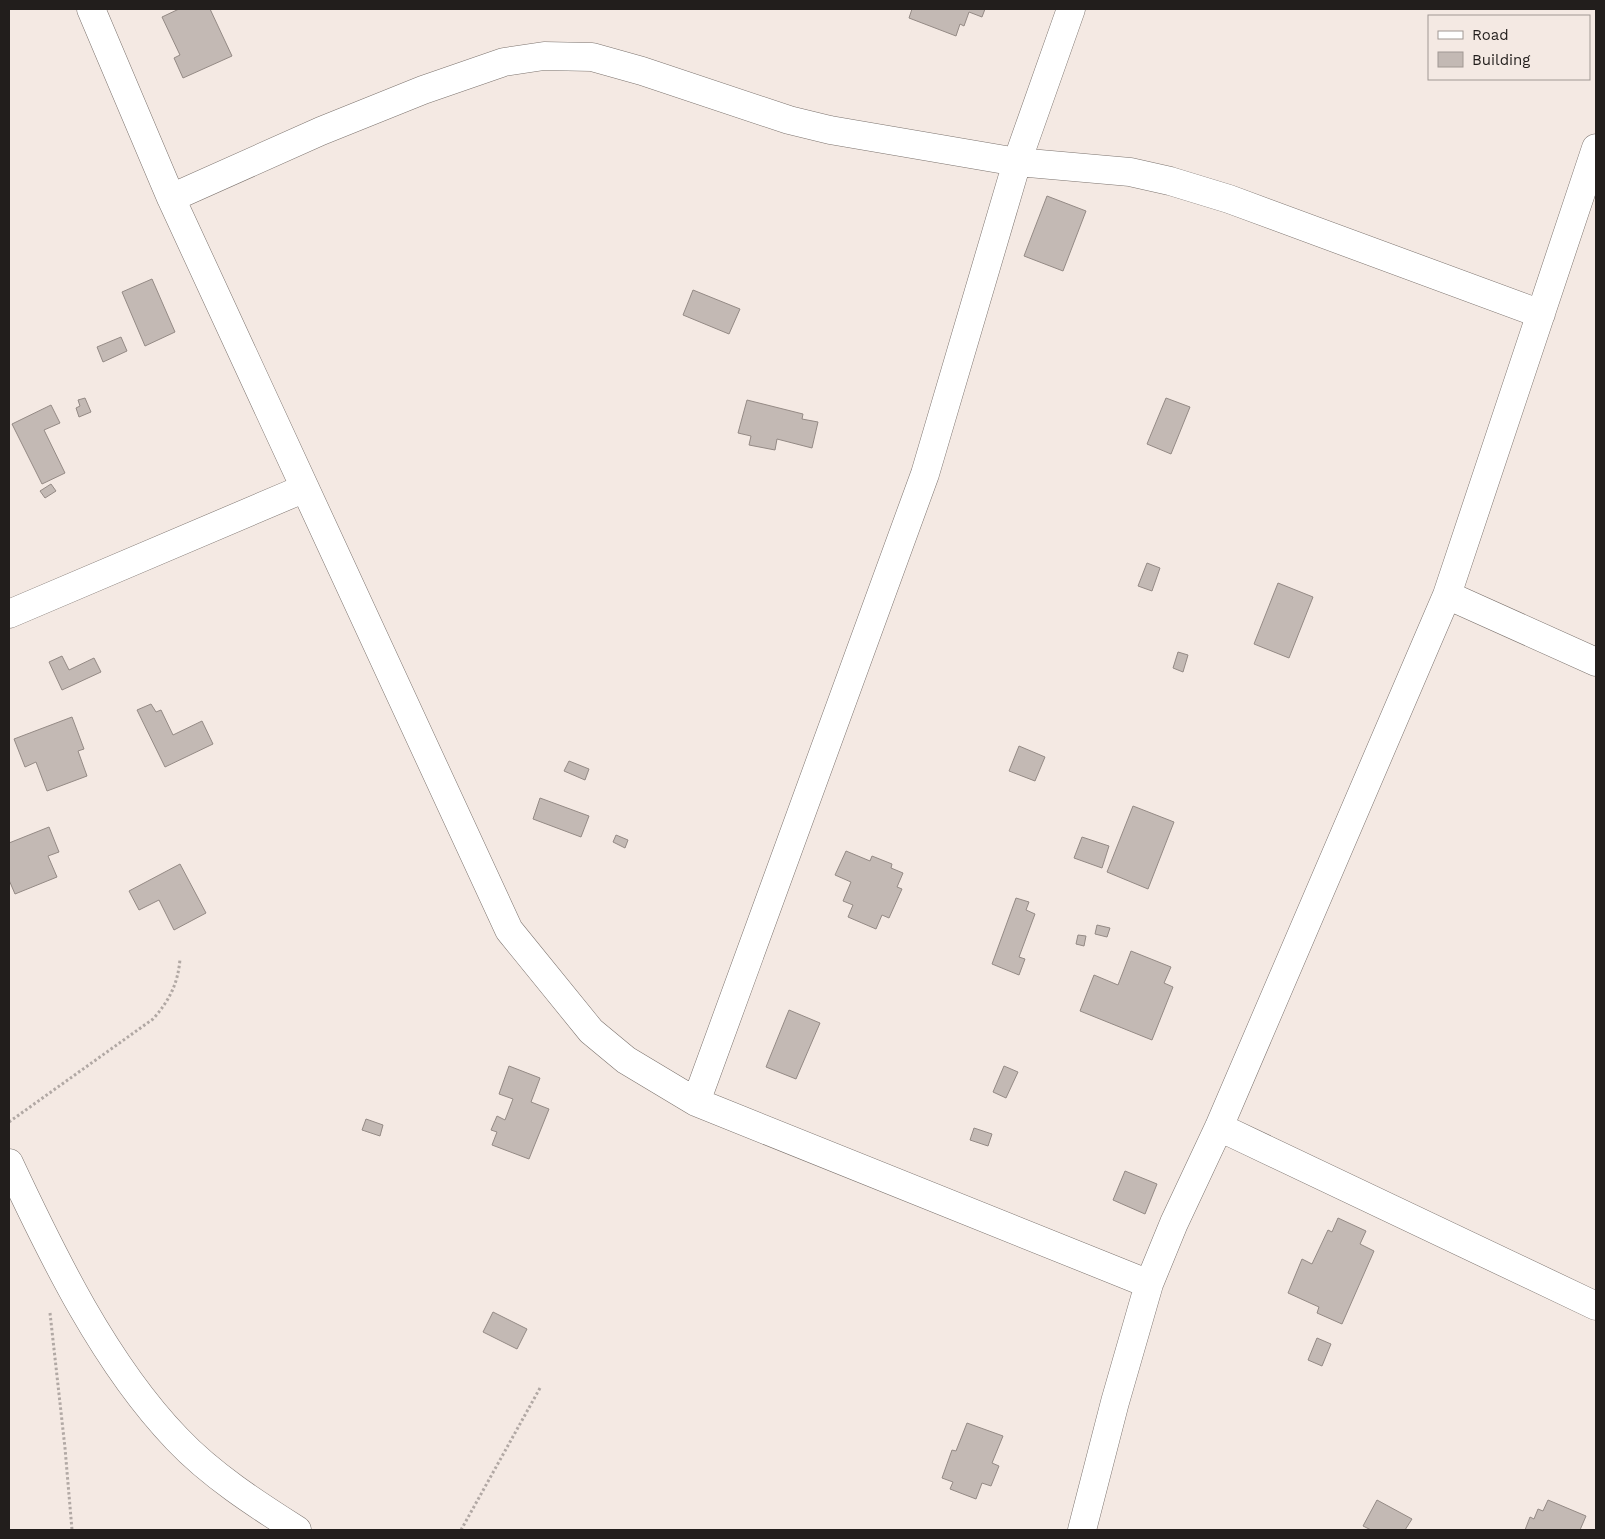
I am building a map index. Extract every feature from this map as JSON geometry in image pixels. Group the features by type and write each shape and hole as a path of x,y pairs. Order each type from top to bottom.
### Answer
{"street":[{"path":"91,9 171,198 509,930 591,1030 626,1060 696,1102 1149,1284"},
{"path":"696,1102 925,474 1017,162 1072,9"},
{"path":"171,198 321,131 423,90 504,62 544,56 592,57 614,62 744,106 830,130 1017,162 1130,172 1170,181 1265,212 1541,314"},
{"path":"1082,1530 1115,1402 1149,1284 1174,1223 1219,1127 1447,595 1596,148"},
{"path":"9,614 304,489"},
{"path":"1447,595 1596,662"},
{"path":"1219,1127 1596,1306"},
{"path":"9,1163 51,1250 132,1386 178,1440 200,1460 222,1478 298,1530"}],"path":[{"path":"9,1122 153,1019 170,997 179,973 180,959"},
{"path":"50,1312 72,1530"},
{"path":"461,1530 540,1388"}],"building":[{"path":"179,9 210,9 232,56 183,78 174,58 180,55 162,17"},
{"path":"912,9 985,9 982,17 969,12 964,26 960,24 956,36 909,18"},
{"path":"1047,196 1086,211 1063,271 1024,256"},
{"path":"152,279 175,332 145,346 122,292"},
{"path":"693,290 740,309 729,334 683,315"},
{"path":"121,337 127,351 103,362 97,347"},
{"path":"85,398 91,412 79,417 76,408 80,406 78,400"},
{"path":"1166,398 1190,407 1171,454 1147,444"},
{"path":"747,400 803,414 802,419 818,422 812,448 777,439 775,450 749,445 751,436 738,433"},
{"path":"51,405 60,423 44,430 65,473 42,484 12,424"},
{"path":"51,484 56,491 45,498 40,491"},
{"path":"1147,563 1160,568 1152,591 1138,586"},
{"path":"1278,583 1313,597 1289,658 1254,644"},
{"path":"1178,652 1188,655 1183,672 1173,668"},
{"path":"62,656 69,670 94,658 101,672 62,690 49,662"},
{"path":"151,704 156,712 161,710 173,735 202,721 213,744 165,767 137,710"},
{"path":"72,717 84,749 78,751 87,776 47,791 36,762 25,767 14,739"},
{"path":"1019,746 1045,757 1035,781 1009,771"},
{"path":"569,761 589,769 585,780 564,771"},
{"path":"540,798 589,816 581,837 533,819"},
{"path":"1133,806 1174,822 1148,889 1107,872"},
{"path":"49,827 59,852 48,856 57,877 15,894 9,880 9,843"},
{"path":"616,835 628,840 625,848 613,842"},
{"path":"1082,837 1109,846 1102,868 1074,858"},
{"path":"846,851 870,861 872,856 892,864 891,868 903,873 897,887 902,889 889,918 882,915 876,929 848,917 853,905 843,901 851,882 835,875"},
{"path":"180,864 206,913 174,930 159,900 139,910 129,891"},
{"path":"1016,898 1029,902 1026,910 1035,914 1019,957 1025,959 1019,975 992,964"},
{"path":"1097,925 1110,928 1107,937 1095,934"},
{"path":"1078,935 1086,936 1084,946 1076,944"},
{"path":"1131,951 1171,967 1164,983 1173,987 1152,1040 1080,1011 1094,975 1118,985"},
{"path":"789,1010 820,1023 796,1079 766,1067"},
{"path":"509,1066 540,1078 531,1102 549,1109 529,1159 492,1145 497,1132 491,1130 497,1116 505,1120 513,1099 499,1094"},
{"path":"1004,1066 1018,1072 1006,1098 993,1092"},
{"path":"366,1119 383,1125 380,1136 362,1130"},
{"path":"974,1128 992,1134 988,1146 970,1140"},
{"path":"1125,1171 1157,1184 1145,1214 1113,1200"},
{"path":"1338,1218 1366,1231 1360,1244 1374,1251 1342,1324 1317,1313 1319,1307 1288,1293 1302,1259 1312,1264 1328,1230 1332,1232"},
{"path":"493,1312 527,1329 517,1349 483,1332"},
{"path":"1317,1338 1331,1344 1322,1366 1308,1360"},
{"path":"967,1423 1003,1436 992,1463 999,1466 991,1486 982,1483 976,1499 950,1489 953,1482 942,1478 952,1450 956,1451"},
{"path":"1377,1500 1412,1519 1405,1530 1371,1530 1363,1526"},
{"path":"1548,1500 1586,1516 1580,1530 1525,1530 1530,1517 1534,1519 1538,1509 1543,1511"}]}
